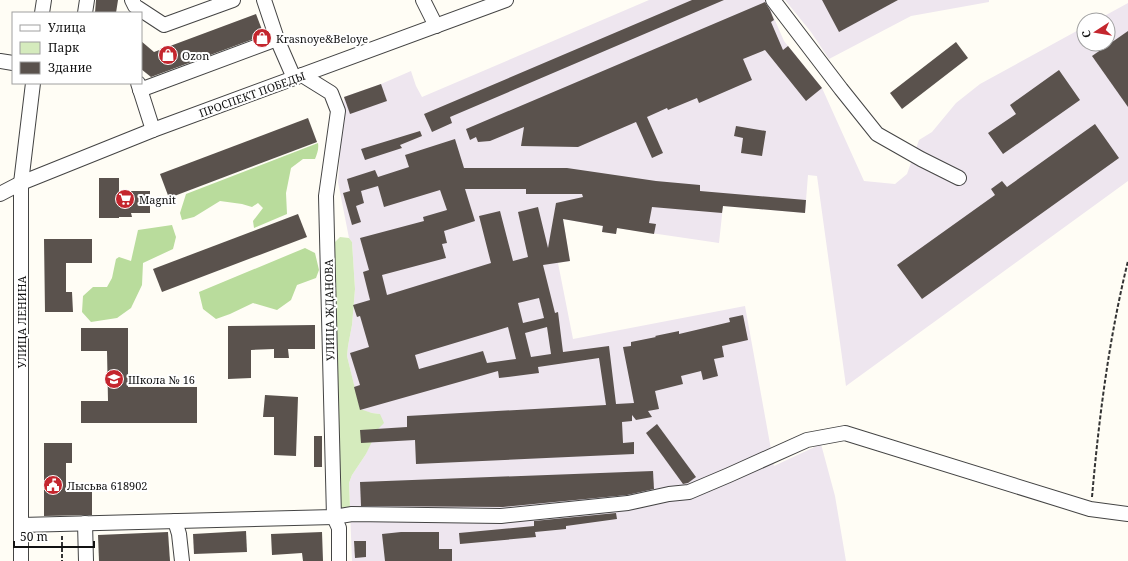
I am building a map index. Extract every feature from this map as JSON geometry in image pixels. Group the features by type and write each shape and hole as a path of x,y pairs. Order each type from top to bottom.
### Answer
{"street":[{"path":"42,12 44,0"},
{"path":"86,12 87,0"},
{"path":"132,0 135,6 164,25 233,0"},
{"path":"264,0 277,39 298,77"},
{"path":"423,0 436,26"},
{"name":"ПРОСПЕКТ ПОБЕДЫ","path":"0,194 21,183 153,130 506,0"},
{"path":"772,0 840,89 877,134 921,159 959,178"},
{"path":"153,130 139,86 277,39"},
{"path":"0,61 12,63"},
{"name":"УЛИЦА ЖДАНОВА","path":"298,77 330,93 338,111 326,196 334,517 339,528 339,561"},
{"name":"УЛИЦА ЛЕНИНА","path":"21,561 21,183 33,84"},
{"path":"21,525 334,517 352,514 501,516 628,503 669,494 689,492 807,440 845,433 1090,509 1128,514"},
{"path":"175,521 179,534 182,561"},
{"path":"85,523 86,561"}],"path":[{"path":"1090,509 1104,387 1113,330 1128,261"},
{"path":"62,524 62,561"}],"shaded area":[{"path":"649,0 764,0 767,2 784,41 822,88 864,181 895,184 907,174 919,140 932,132 956,103 980,84 1076,31 1076,52 1116,52 1116,12 1112,12 1128,3 1128,181 846,386 817,176 808,175 805,213 723,206 719,243 617,228 616,234 602,232 602,226 563,219 570,261 558,263 573,339 745,306 774,466 821,444 835,496 846,561 352,561 349,483 352,475 366,454 380,414 360,410 347,356 352,325 355,289 352,242 349,238 338,182 344,97 381,84 411,71 416,86 422,97"},
{"path":"785,0 989,0 989,2 911,16 829,59 811,32"}],"green space":[{"path":"318,143 315,159 303,159 291,168 286,193 287,214 254,228 253,221 263,208 258,203 252,207 220,201 194,217 182,220 180,213 186,194"},
{"path":"172,225 176,237 173,249 143,263 142,285 131,308 117,318 91,322 82,312 83,296 93,287 107,287 112,278 116,259 119,257 131,261 138,230"},
{"path":"340,237 349,238 352,242 355,289 352,325 347,356 360,409 380,414 384,423 378,429 366,454 352,475 349,483 350,508 348,511 338,508 333,244"},
{"path":"305,248 315,253 319,270 316,278 297,285 291,300 277,310 253,303 216,319 203,309 199,292"}],"building":[{"path":"96,0 118,0 116,12 95,12"},
{"path":"692,0 724,0 450,117 452,123 432,132 424,114"},
{"path":"822,0 898,0 839,32"},
{"path":"765,2 774,20 771,22 783,50 788,46 822,88 806,101 765,50 743,59 752,80 699,103 697,98 668,110 667,108 647,117 663,153 652,158 636,122 578,147 521,146 524,127 490,141 478,142 476,137 470,140 466,129"},
{"path":"256,14 264,35 151,77 142,70 142,42 154,52"},
{"path":"1128,31 1128,107 1092,56 1098,52 1116,52 1116,39"},
{"path":"956,42 968,58 902,109 890,93"},
{"path":"1059,70 1080,100 1003,154 988,133 1016,114 1010,105"},
{"path":"381,84 387,101 350,114 344,97"},
{"path":"308,118 317,142 169,198 160,174"},
{"path":"1095,124 1119,158 922,299 897,265 995,195 991,189 1002,181 1007,187"},
{"path":"736,126 766,131 762,156 741,153 743,138 734,136"},
{"path":"420,131 422,136 400,145 402,148 365,160 361,149"},
{"path":"455,139 464,168 567,168 656,181 700,185 700,191 806,200 805,213 723,206 722,213 652,207 649,223 656,224 654,234 617,228 616,234 602,232 603,226 563,219 570,261 543,265 555,313 558,312 563,352 609,346 616,404 634,403 623,347 631,346 631,342 679,331 679,334 730,322 729,318 743,315 748,340 722,346 724,357 714,359 718,376 703,380 701,371 681,376 683,384 655,391 659,409 648,411 652,417 636,420 632,415 632,421 622,422 623,443 634,442 634,454 416,464 415,440 361,443 360,430 407,427 407,416 606,405 599,358 538,367 539,373 499,378 498,371 360,410 354,387 360,385 350,353 369,347 360,316 357,317 353,305 370,300 363,272 369,270 360,238 424,221 423,217 447,210 440,190 384,207 378,186 361,191 364,203 356,206 361,222 352,225 343,193 350,191 347,179 375,170 378,177 409,167 405,155","holes":["465,189 526,189 526,194 582,194 583,197 556,203 548,248 538,207 518,212 528,257 513,261 500,211 479,216 491,263 387,295 382,275 446,258 442,244 447,243 444,231 475,221","539,298 544,318 523,323 518,303","508,327 516,359 487,363 483,351 419,369 415,355","547,327 551,354 531,357 525,333"]},
{"name":"Magnit","path":"99,178 119,178 119,191 150,191 150,213 131,213 132,217 99,218"},
{"path":"298,214 307,237 162,292 153,269"},
{"path":"44,239 92,239 92,263 66,263 66,292 72,292 73,312 45,312"},
{"path":"315,325 315,349 288,349 289,358 274,358 274,349 251,350 251,378 228,379 228,326"},
{"path":"81,328 128,328 128,387 197,387 197,423 81,423 81,401 108,401 107,351 81,351"},
{"path":"265,395 298,397 296,456 274,455 274,417 263,417"},
{"path":"657,424 696,477 688,483 683,484 646,433"},
{"path":"314,436 322,436 322,467 314,467"},
{"path":"44,443 72,443 72,463 66,463 66,492 92,492 92,515 44,516"},
{"path":"653,471 654,489 627,495 503,507 361,506 360,482"},
{"path":"616,513 617,519 566,526 566,529 535,532 536,537 460,544 459,533 534,526 534,521"},
{"path":"246,531 247,552 194,554 193,534"},
{"path":"168,532 170,561 99,561 98,535"},
{"path":"322,532 323,561 303,561 302,553 272,555 271,534"},
{"path":"401,532 439,532 439,549 452,549 452,561 385,561 382,534"},
{"path":"354,541 366,541 366,557 355,558"}],"place":[{"name":"Krasnoye&Beloye","path":"262,38"},
{"name":"Ozon","path":"168,55"},
{"name":"Magnit","path":"125,199"},
{"name":"Школа № 16","path":"114,379"},
{"name":"Лысьва 618902","path":"53,485"}]}
